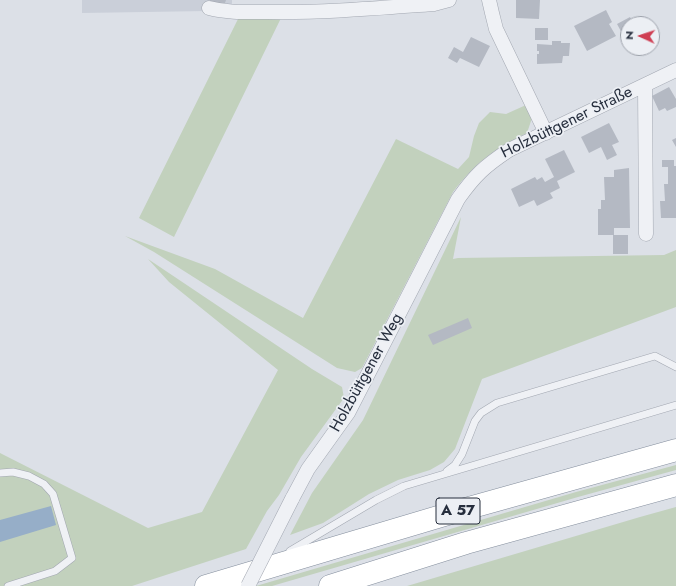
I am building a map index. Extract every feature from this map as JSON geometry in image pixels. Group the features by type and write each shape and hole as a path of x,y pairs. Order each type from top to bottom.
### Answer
{"highway":[{"name":"A 57","path":"206,586 244,581 458,511 676,450"},
{"name":"A 57","path":"330,586 466,543 676,485"}],"street":[{"path":"209,8 222,11 334,11 411,3 434,4 449,0"},
{"path":"489,0 496,29 546,133"},
{"name":"Holzbüttgener Straße","path":"472,179 489,163 509,150 676,70"},
{"name":"Holzbüttgener Straße","path":"645,85 646,234"},
{"name":"Holzbüttgener Weg","path":"244,581 308,469 348,413 455,206 472,179"}],"lane":[{"path":"445,473 455,465 462,454 475,421 481,413 497,403 655,356 676,367"},
{"path":"244,581 389,492 445,473 676,405"},
{"path":"0,474 13,472 29,476 44,484 53,494 72,558 55,572 8,586"}],"shaded area":[{"path":"82,0 232,0 232,8 207,11 82,13"}],"green space":[{"path":"240,15 282,16 174,237 139,218"},
{"path":"526,105 532,118 527,133 486,157 470,172 453,192 362,368 355,372 337,368 154,252 125,236 215,269 303,318 396,139 458,169 469,157 479,123 490,112 506,114"},
{"path":"461,217 453,259 664,255 676,250 676,307 482,379 455,449 444,462 430,470 398,480 369,494 323,523 290,535 312,493 363,420"},
{"path":"148,259 312,369 342,387 344,398 301,457 279,495 267,511 246,549 132,586 0,586 0,453 148,528 202,512 278,370 169,282"},
{"path":"676,465 676,470 272,586 256,586 576,492"},
{"path":"676,507 676,586 407,586 640,517"}],"water":[{"path":"51,506 56,525 0,542 0,520"}],"building":[{"path":"210,0 226,0 225,3 210,3"},
{"path":"516,0 540,0 539,19 516,18"},
{"path":"606,10 612,22 609,24 616,36 587,51 574,26"},
{"path":"620,22 620,30 617,24"},
{"path":"535,28 548,28 548,40 535,40"},
{"path":"471,37 490,46 479,67 460,58 457,63 448,58 454,47 463,52"},
{"path":"552,41 570,43 569,56 563,56 562,63 537,64 537,54 539,54 539,51 537,51 537,44 552,45"},
{"path":"669,87 676,99 676,107 667,111 665,108 659,111 652,96"},
{"path":"609,123 619,142 612,145 617,155 607,160 601,147 589,153 581,137"},
{"path":"676,138 676,147 672,140"},
{"path":"564,150 575,172 557,181 560,188 550,193 553,198 537,206 534,200 519,207 511,189 535,177 537,180 542,177 545,182 554,177 545,159"},
{"path":"662,160 674,160 674,166 676,166 676,218 661,218 660,201 665,201 664,184 668,184 668,167 662,167"},
{"path":"629,168 630,228 614,228 614,235 628,235 628,254 613,254 613,235 598,235 598,209 601,209 601,200 605,200 604,177 614,177 614,170"},
{"path":"468,318 472,328 433,345 428,335"}]}
